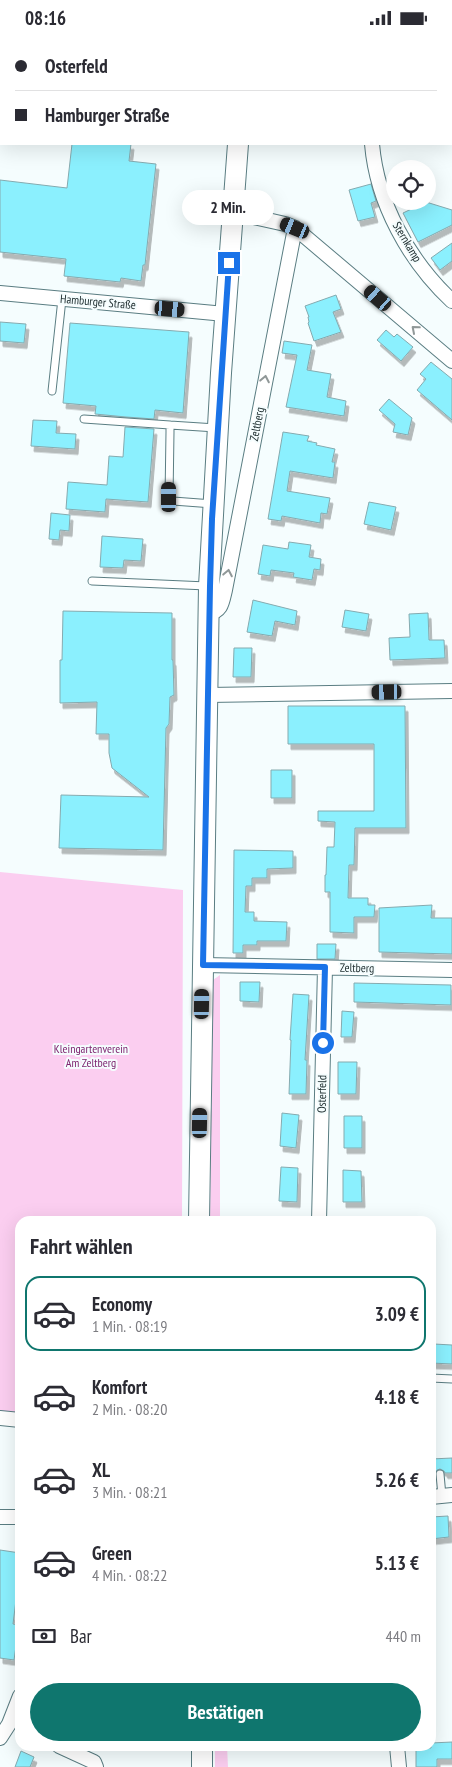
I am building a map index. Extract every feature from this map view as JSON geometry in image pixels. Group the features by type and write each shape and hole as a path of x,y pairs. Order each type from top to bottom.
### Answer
{"main road":[{"path":"199,1216 209,613 213,504 238,145"},
{"path":"202,1751 202,1767"}],"street":[{"name":"Sternkamp","path":"372,145 378,178 389,211 404,241 430,280 452,301"},
{"path":"232,212 295,228 452,361"},
{"name":"Zeltberg","path":"209,613 217,612 221,606 225,590 295,228"},
{"name":"Hamburger Straße","path":"0,293 225,314"},
{"path":"208,695 452,691"},
{"name":"Zeltberg","path":"203,965 452,971"},
{"name":"Osterfeld","path":"319,1216 325,967"},
{"path":"0,1418 15,1420"},
{"path":"0,1517 15,1517"},
{"path":"0,1738 15,1726"},
{"path":"70,1751 94,1762 96,1767"},
{"path":"397,1751 399,1767"}],"lane":[{"path":"52,391 62,299"},
{"path":"84,419 218,429"},
{"path":"170,425 169,497 173,501 213,504"},
{"path":"92,581 210,586"},
{"path":"436,1378 452,1379"},
{"path":"440,1474 442,1496"}],"green space":[{"name":"Kleingartenverein Am Zeltberg","path":"0,872 183,890 182,1216 15,1216 15,1412 0,1411"},
{"path":"220,975 220,1216 210,1216 213,980"},
{"path":"215,1751 227,1751 228,1767 215,1767"}],"building":[{"path":"72,145 131,145 129,161 156,164 145,265 143,265 141,281 121,278 120,282 64,276 66,259 0,252 0,180 67,188"},
{"path":"371,184 376,201 371,203 375,217 358,221 349,190"},
{"path":"436,205 452,210 452,225 418,242 403,213 409,210 436,210"},
{"path":"452,243 452,261 440,270 431,258"},
{"path":"336,295 341,309 333,312 341,332 314,341 305,306"},
{"path":"0,322 26,324 24,343 0,341"},
{"path":"70,323 189,332 183,413 155,410 154,419 126,417 95,414 96,406 63,403"},
{"path":"386,330 394,337 397,334 413,347 401,361 377,340"},
{"path":"284,341 312,345 307,370 331,374 327,397 346,401 344,416 286,407 297,355 282,353"},
{"path":"431,362 452,379 452,420 417,390 426,379 420,374"},
{"path":"389,399 412,418 408,435 393,432 395,424 379,410"},
{"path":"33,420 57,421 56,433 76,434 75,449 31,446"},
{"path":"125,427 154,429 148,502 106,499 105,512 66,509 68,482 107,485 109,456 123,457"},
{"path":"283,432 309,436 307,441 335,449 332,462 335,462 333,478 290,471 287,491 330,498 327,514 321,513 320,523 282,516 281,521 268,519"},
{"path":"369,502 396,507 391,530 364,524"},
{"path":"51,513 70,515 69,531 60,530 59,540 49,539"},
{"path":"102,536 143,539 141,561 124,560 123,568 100,567"},
{"path":"289,542 311,545 309,557 321,559 320,570 314,569 312,580 293,577 294,573 271,570 270,576 258,574 263,545 288,549"},
{"path":"253,600 297,611 295,625 275,621 272,636 247,632"},
{"path":"345,610 369,614 366,631 342,627"},
{"path":"63,611 172,613 174,695 170,697 169,724 166,728 163,850 59,848 61,795 149,797 112,768 109,753 109,734 96,734 97,702 60,703"},
{"path":"428,613 429,640 444,640 445,658 390,660 389,638 410,637 409,614"},
{"path":"234,648 252,648 251,677 233,677"},
{"path":"288,706 405,706 406,828 355,828 354,865 349,865 348,898 368,898 368,905 375,905 374,917 354,917 354,933 330,932 330,892 325,892 325,875 327,847 334,847 335,822 318,821 318,811 374,811 374,744 288,744"},
{"path":"271,770 292,770 292,798 271,798"},
{"path":"234,850 293,851 293,868 267,869 267,878 252,878 252,886 246,886 245,912 254,912 254,921 287,922 286,941 257,941 257,945 243,945 243,953 233,953"},
{"path":"432,905 431,918 452,918 452,954 379,952 379,908"},
{"path":"317,944 336,944 335,959 317,959"},
{"path":"240,982 260,982 259,1002 240,1001"},
{"path":"354,983 451,985 451,1005 354,1002"},
{"path":"293,994 309,995 305,1060 307,1060 306,1094 289,1094"},
{"path":"342,1011 354,1012 352,1037 341,1037"},
{"path":"338,1062 357,1062 356,1094 338,1094"},
{"path":"282,1113 299,1115 296,1148 280,1146"},
{"path":"344,1116 362,1116 362,1148 344,1148"},
{"path":"281,1167 298,1168 297,1202 279,1201"},
{"path":"343,1170 361,1171 362,1202 343,1202"},
{"path":"436,1344 452,1345 452,1364 436,1363"},
{"path":"452,1458 452,1473 445,1473 440,1469 436,1472 436,1459"},
{"path":"448,1516 449,1537 436,1538 436,1517"},
{"path":"0,1550 15,1552 15,1608 13,1624 15,1624 15,1653 14,1660 0,1658"},
{"path":"452,1742 452,1759 437,1759 437,1767 416,1767 416,1751 436,1751 436,1743"},
{"path":"21,1751 34,1757 30,1767 15,1767"}],"route":[{"path":"229,263 212,519 203,965 325,967 323,1043"}]}
